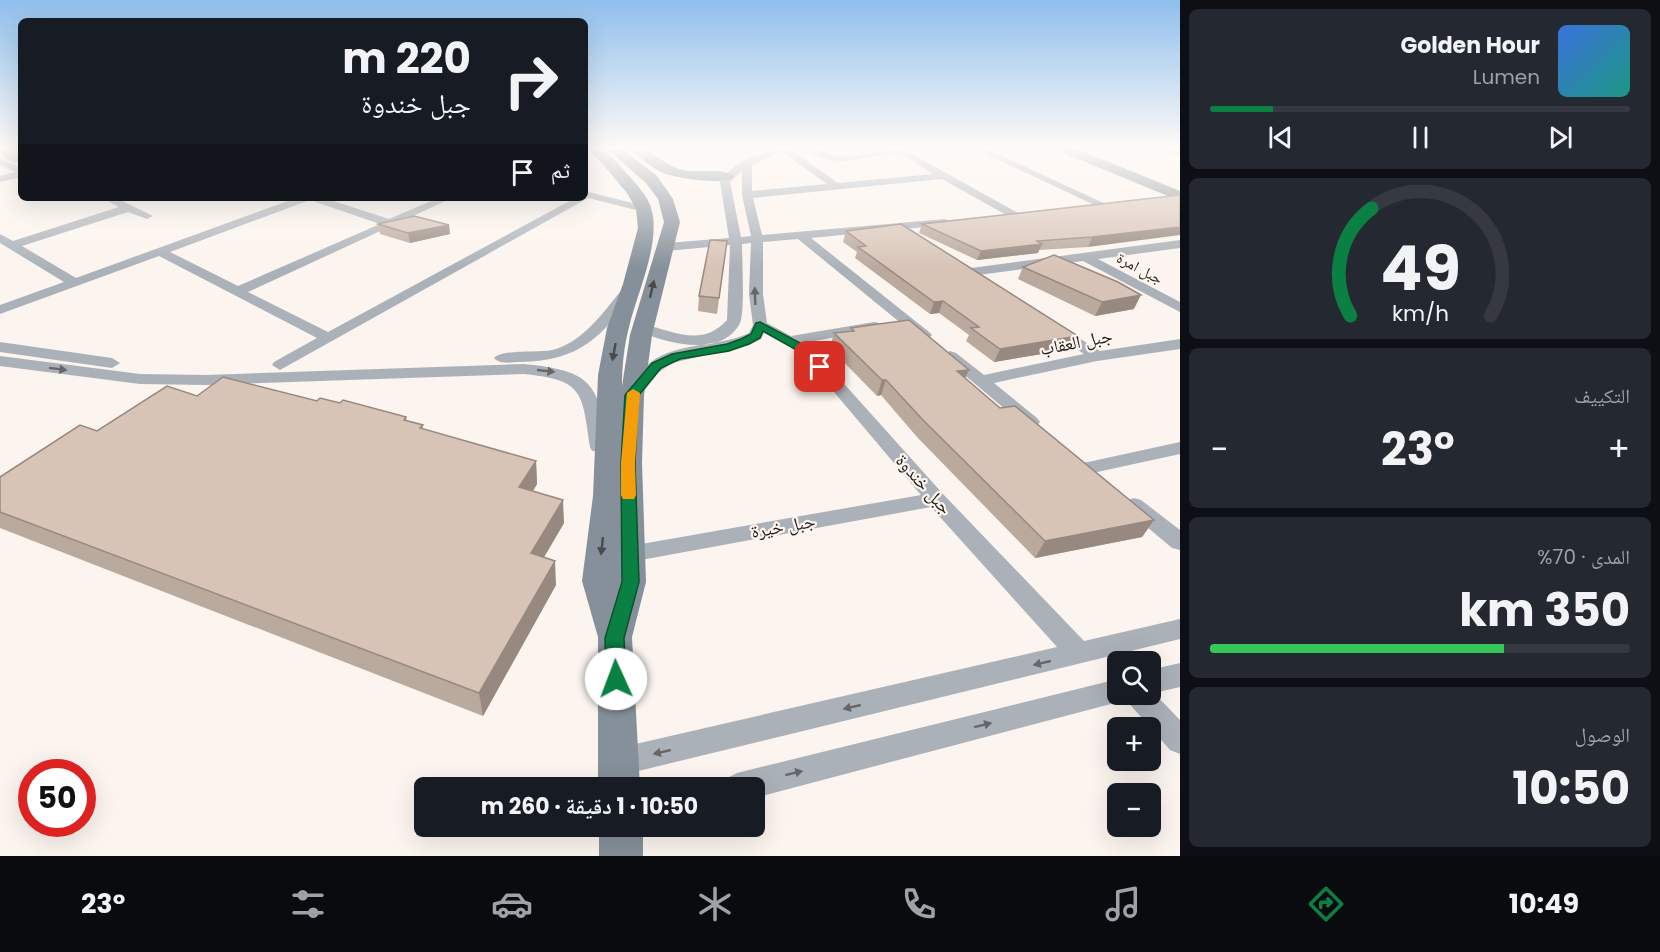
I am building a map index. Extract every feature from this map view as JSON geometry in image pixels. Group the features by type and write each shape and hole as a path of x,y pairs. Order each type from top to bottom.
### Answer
{"main road":[{"path":"619,775 615,638 598,581 607,496 610,375 618,328 633,284 646,228 644,209 630,189"},
{"path":"615,638 630,582 628,463 632,395 643,328 656,273 667,247 672,222 671,209 660,189"},
{"path":"1161,189 1180,197"},
{"path":"621,837 621,856"}],"street":[{"path":"643,328 667,338 698,341 727,332 734,321 736,242 726,189"},
{"path":"632,395 657,366 676,356 729,347 756,336 760,325 755,307 754,285 757,240 746,189"},
{"path":"747,195 807,189"},
{"path":"968,189 1020,215 991,217"},
{"path":"1072,189 1111,206 1082,208"},
{"path":"588,197 644,209"},
{"path":"1159,201 1180,197"},
{"path":"113,201 147,216"},
{"path":"0,310 298,201"},
{"path":"322,201 389,222"},
{"path":"236,292 440,201"},
{"path":"280,365 576,201"},
{"path":"13,245 129,208"},
{"path":"667,247 956,221"},
{"path":"898,227 916,238"},
{"path":"801,236 1043,432"},
{"path":"0,238 74,282"},
{"path":"990,285 966,269 1085,257 1179,244"},
{"path":"159,251 328,338"},
{"name":"جبل امرة","path":"1085,257 1180,308"},
{"path":"0,347 142,367 523,357 569,350 598,326 633,284"},
{"path":"788,341 905,320"},
{"path":"1049,324 1097,356"},
{"name":"جبل خندوة","path":"760,325 806,350 936,499 1080,654"},
{"name":"جبل العقاب","path":"981,381 1097,356 1180,344"},
{"path":"0,361 140,379 206,380 524,369 555,372 572,378 585,388 592,401 607,496"},
{"path":"1106,482 1083,464 1180,448"},
{"path":"1125,497 1180,542"},
{"name":"جبل خيرة","path":"630,554 936,499"},
{"path":"619,775 1180,629"},
{"path":"1161,679 1180,675"},
{"path":"765,781 1107,694"},
{"path":"1147,705 1180,740"},
{"path":"633,837 644,856"}],"building":[{"path":"1180,195 1180,227 1037,241 1042,244 981,251 922,224"},
{"path":"414,216 449,225 408,233 378,224"},
{"path":"901,224 1078,336 1000,349 971,328 979,327 943,301 934,302 858,247 866,246 846,231"},
{"path":"710,240 727,241 719,298 699,296"},
{"path":"1054,255 1118,282 1141,295 1102,302 1023,267"},
{"path":"909,320 969,370 957,371 1000,408 1015,406 1154,520 1045,541 886,380 882,380 834,333 854,331 851,328"},
{"path":"223,377 317,401 320,398 340,403 343,400 406,417 404,420 423,425 420,428 536,461 519,487 563,500 531,553 555,561 479,693 0,512 0,477 80,425 97,431 167,386 197,396"}],"slow traffic":[{"path":"629,495 628,463 633,393"}],"route":[{"path":"616,679 615,638 630,582 628,463 632,395 657,366 676,356 745,342 756,336 760,325 806,350 820,367"}]}
